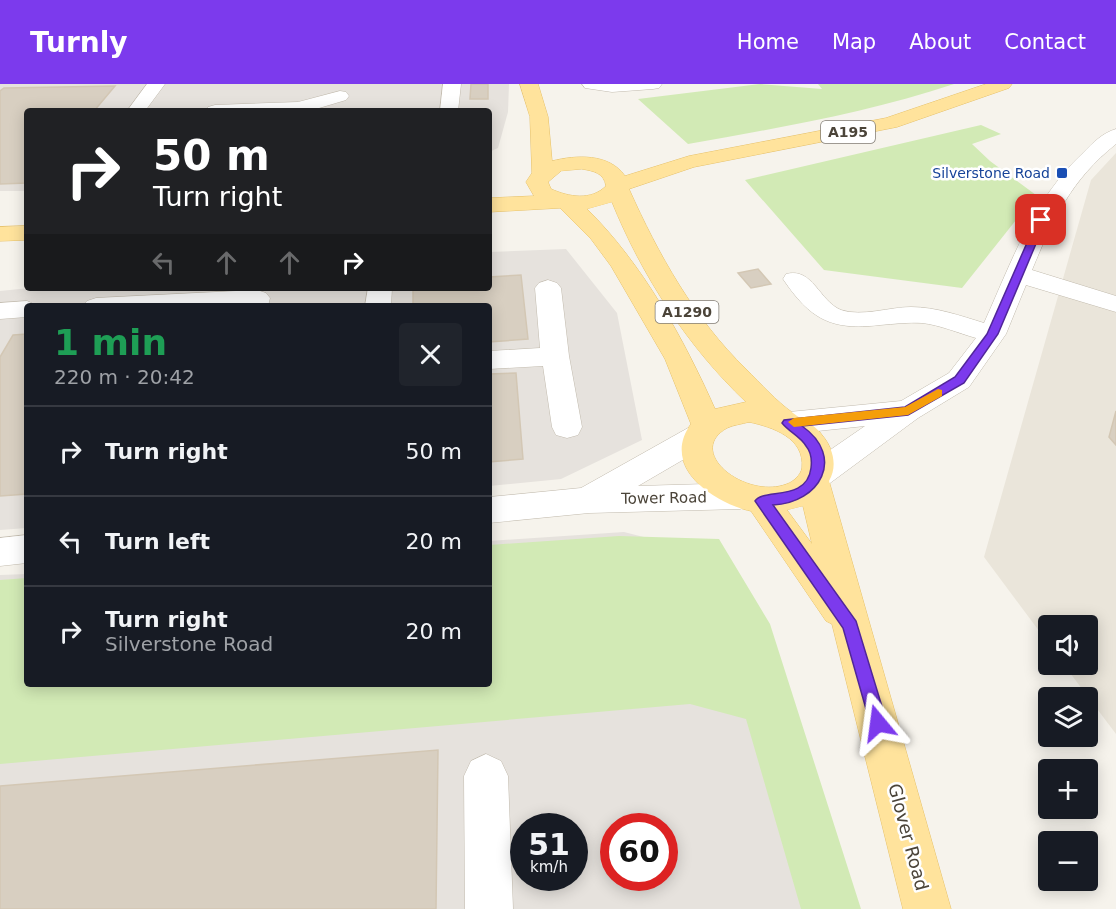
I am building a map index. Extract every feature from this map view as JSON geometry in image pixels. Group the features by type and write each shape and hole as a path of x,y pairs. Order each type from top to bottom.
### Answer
{"main road":[{"path":"529,84 539,117 596,165 614,174 617,186"},
{"name":"A195","path":"492,205 564,201 581,203 604,198 617,186 689,162 890,123 1003,84"},
{"path":"539,117 519,180 564,201"},
{"name":"A195","path":"519,180 560,164 689,162"},
{"name":"A1290","path":"617,186 639,237 697,329 729,369 812,444 818,457 818,470 814,480"},
{"name":"A1290","path":"564,201 599,234 622,265 679,359 703,431"},
{"path":"0,234 24,233"},
{"name":"A1290","path":"751,498 722,488 708,476 696,449 703,431 733,414 749,412 785,421"},
{"path":"751,498 783,500 800,493 814,480"},
{"name":"Glover Road","path":"814,480 850,626 927,909"},
{"name":"Glover Road","path":"751,498 850,626"}],"street":[{"path":"138,108 156,84"},
{"path":"449,108 452,84"},
{"path":"591,84 620,87 653,84"},
{"path":"299,108 340,97"},
{"path":"814,480 908,411 959,380 993,334 1041,220 1073,174 1116,135"},
{"path":"1018,274 1116,304"},
{"path":"795,279 822,309 832,316 855,319 884,315 922,315 993,334"},
{"path":"548,288 555,356 567,427"},
{"path":"156,303 257,298 256,303"},
{"path":"0,310 24,309"},
{"path":"492,360 555,356"},
{"path":"785,421 908,411"},
{"name":"Tower Road","path":"589,500 703,431"},
{"name":"Tower Road","path":"492,510 589,500 751,498"},
{"path":"0,552 24,549"},
{"path":"486,776 489,909"}],"shaded area":[{"path":"0,84 509,84 508,112 498,148 492,151 492,108 24,108 24,191 0,191"},
{"path":"1116,153 1116,734 1098,710 1098,687 1081,687 1072,675 1098,675 1098,615 1038,615 1038,630 984,557 1091,180"},
{"path":"566,249 617,313 642,440 561,479 492,486 492,303 24,303 24,528 0,530 0,291 24,289 24,291 492,291 492,252"},
{"path":"624,532 710,554 820,909 0,909 0,575 24,574 24,687 492,687 492,541"}],"green space":[{"path":"760,84 822,89 818,84 954,84 855,112 688,144 638,99"},
{"path":"981,125 1001,134 972,144 990,161 1036,195 962,288 824,270 745,180"},
{"path":"619,536 719,539 770,624 861,909 801,909 746,719 690,704 0,764 0,580 24,578 24,687 492,687 492,545"}],"building":[{"path":"471,84 488,84 488,99 470,99"},
{"path":"115,86 97,108 24,108 24,183 0,184 0,91 4,88"},
{"path":"758,269 771,284 751,288 738,273"},
{"path":"521,275 528,339 492,342 492,303 413,303 413,291 492,291 492,277"},
{"path":"24,334 24,494 0,496 0,357 13,335"},
{"path":"516,373 523,459 492,462 492,374"},
{"path":"1116,411 1116,445 1109,437"},
{"path":"438,750 436,909 0,909 0,786"}],"slow traffic":[{"path":"794,422 908,411 938,393"}],"place":[{"name":"Silverstone Road","path":"1062,173"}],"route":[{"path":"878,723 850,626 762,501 783,500 800,493 813,482 818,470 818,457 812,444 789,423 908,411 959,380 993,334 1041,220"}]}
